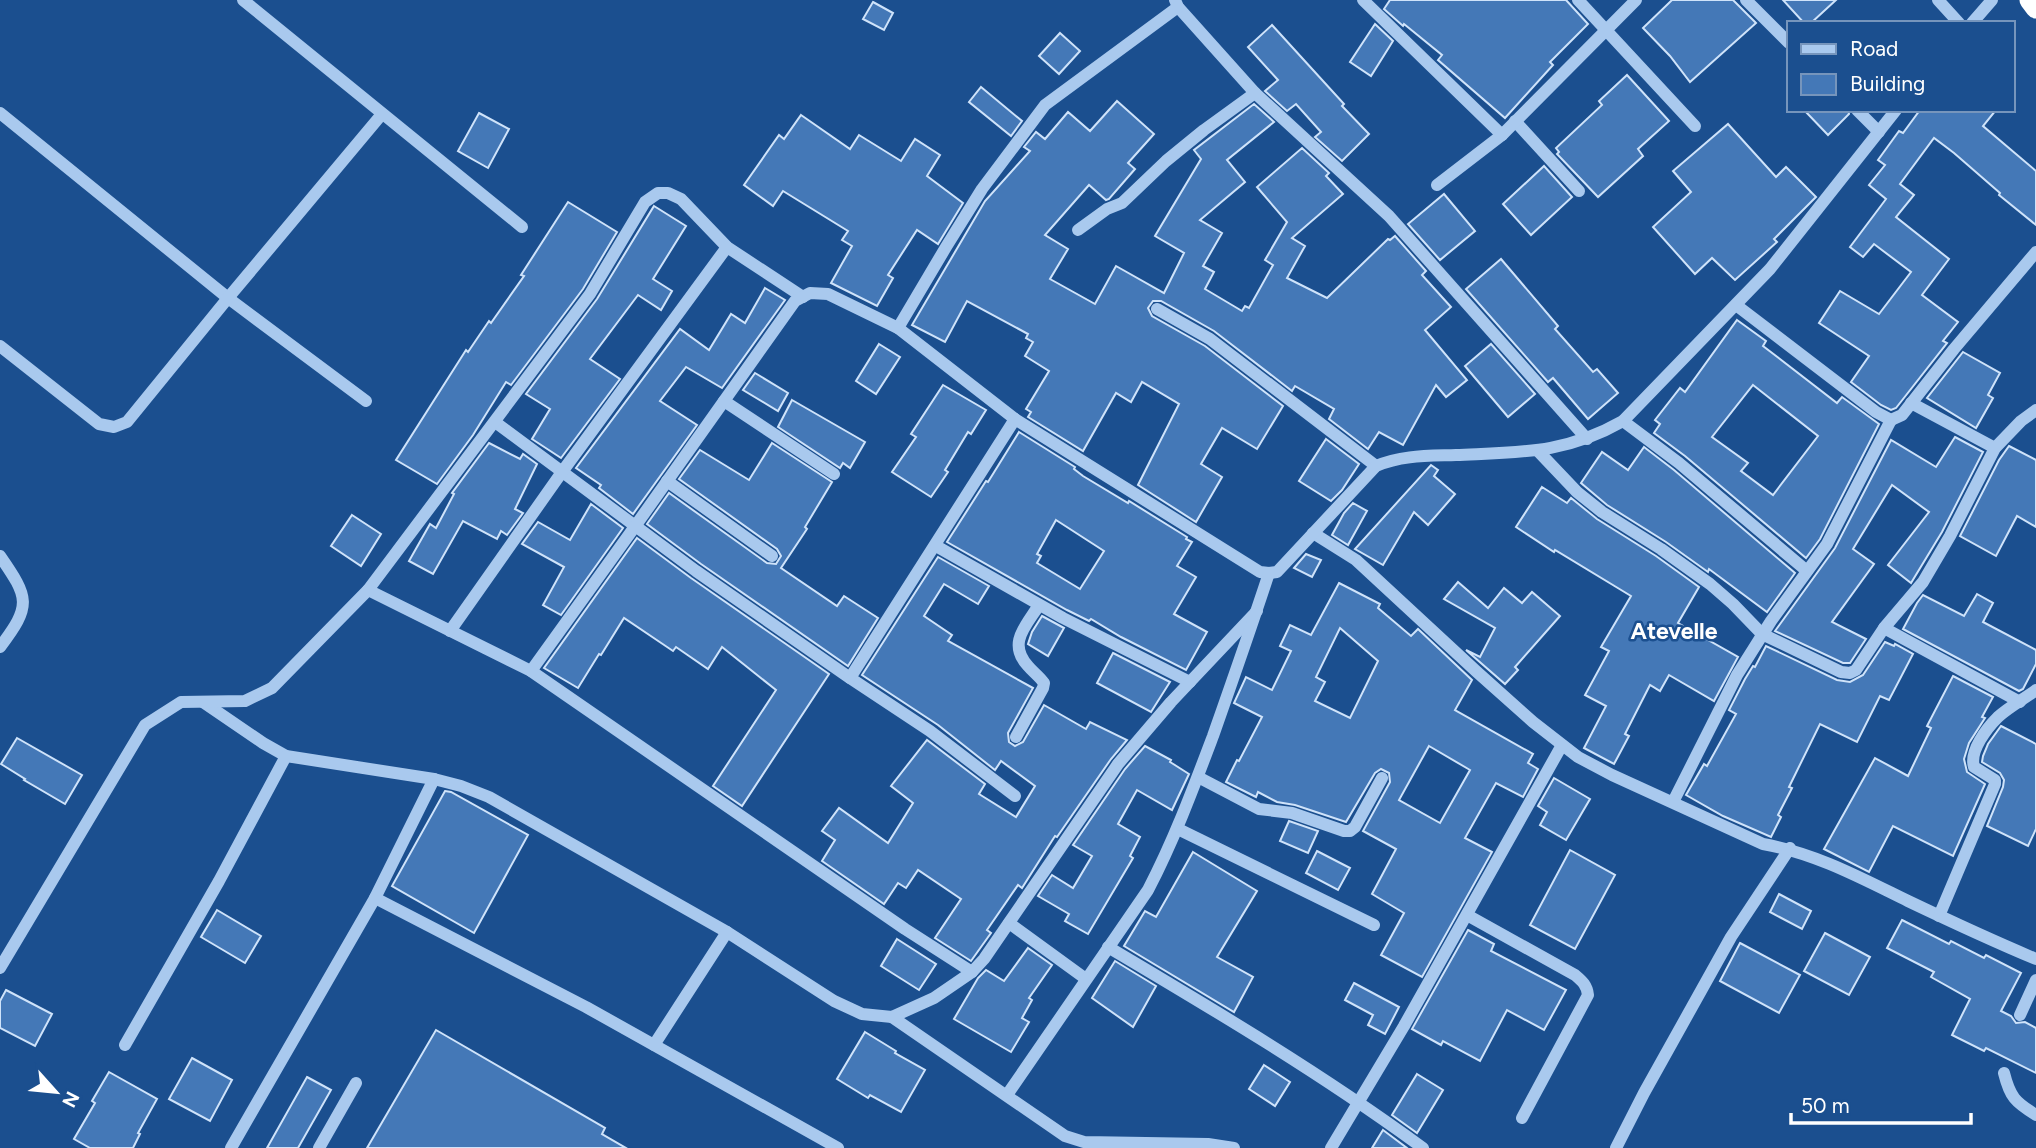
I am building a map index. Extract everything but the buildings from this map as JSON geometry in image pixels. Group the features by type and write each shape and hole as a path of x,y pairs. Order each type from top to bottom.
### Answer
{"highway":[{"path":"2030,0 2036,8"}],"street":[{"path":"243,0 522,227"},
{"path":"1363,0 1502,135"},
{"path":"1578,0 1695,126"},
{"path":"1437,185 1502,135 1636,0"},
{"path":"1746,0 1787,41"},
{"path":"1938,0 1957,21"},
{"path":"1974,21 1992,0"},
{"path":"898,328 982,189 1045,106 1176,3 1255,93 1389,216 1587,439"},
{"path":"1078,230 1107,209 1122,203 1195,138 1255,93"},
{"path":"1859,112 1879,132"},
{"path":"531,671 795,301 810,293 828,294 898,328 1014,419 1260,572 1277,572 1376,466 1412,457 1538,451 1587,439 1623,421 1770,269 1894,112"},
{"path":"0,113 228,298 366,401"},
{"path":"0,346 99,424 114,427 127,422 382,114"},
{"path":"1515,121 1580,191"},
{"path":"0,968 145,724 180,702 245,701 272,688 368,590 590,294 645,202 658,193 668,193 681,198 727,247 803,296"},
{"path":"450,631 562,472 727,247"},
{"path":"1673,802 1737,675 1827,544 1891,420 1902,415 2036,251"},
{"path":"1736,305 1876,412 1891,420"},
{"path":"1157,309 1210,339 1376,466"},
{"path":"724,401 834,474"},
{"path":"1911,403 1995,448"},
{"path":"1538,451 1577,492 1602,512 1710,584 1762,635 1841,672 1850,673 1856,670 1884,628 1923,582 1995,448 2021,421 2036,410"},
{"path":"850,678 1014,419"},
{"path":"1623,421 1679,463 1807,571"},
{"path":"495,422 696,571 930,731 1014,796"},
{"path":"667,481 772,556"},
{"path":"1313,533 1356,560 1477,672 1578,757 1763,844 1790,848 1843,870 2036,959"},
{"path":"936,546 1039,605 1190,682"},
{"path":"0,556 20,585 23,597 22,612 0,647"},
{"path":"1007,1095 1148,890 1178,829 1198,777 1269,573"},
{"path":"368,590 531,671 905,929 972,972"},
{"path":"1016,737 1044,683 1027,665 1017,646 1018,639 1039,605"},
{"path":"892,1017 934,998 972,972 984,959 1118,764 1257,611"},
{"path":"1884,628 2020,702"},
{"path":"1939,916 1995,784 1994,779 1974,767 1973,756 1984,734 1998,717 2036,690"},
{"path":"203,702 286,756 434,779 489,797 727,932 834,1001 862,1014 892,1017 1065,1136 1084,1142 1208,1144 1234,1148"},
{"path":"1331,1148 1404,1026 1562,744"},
{"path":"125,1045 219,881 286,756"},
{"path":"1198,777 1259,809 1292,813 1344,831 1350,831 1354,827 1382,778"},
{"path":"231,1148 375,898 434,779"},
{"path":"1178,829 1374,925"},
{"path":"1616,1148 1731,937 1790,848"},
{"path":"375,898 586,1007 838,1148"},
{"path":"1467,915 1575,975 1588,990 1588,995 1522,1118"},
{"path":"1009,923 1086,979"},
{"path":"654,1045 727,932"},
{"path":"1108,947 1241,1026 1359,1101 1423,1148"},
{"path":"2020,1015 2036,980"},
{"path":"2004,1073 2008,1088 2017,1103 2036,1115"},
{"path":"318,1148 356,1083"}],"district":[{"name":"Atevelle","path":"1674,631"}]}
